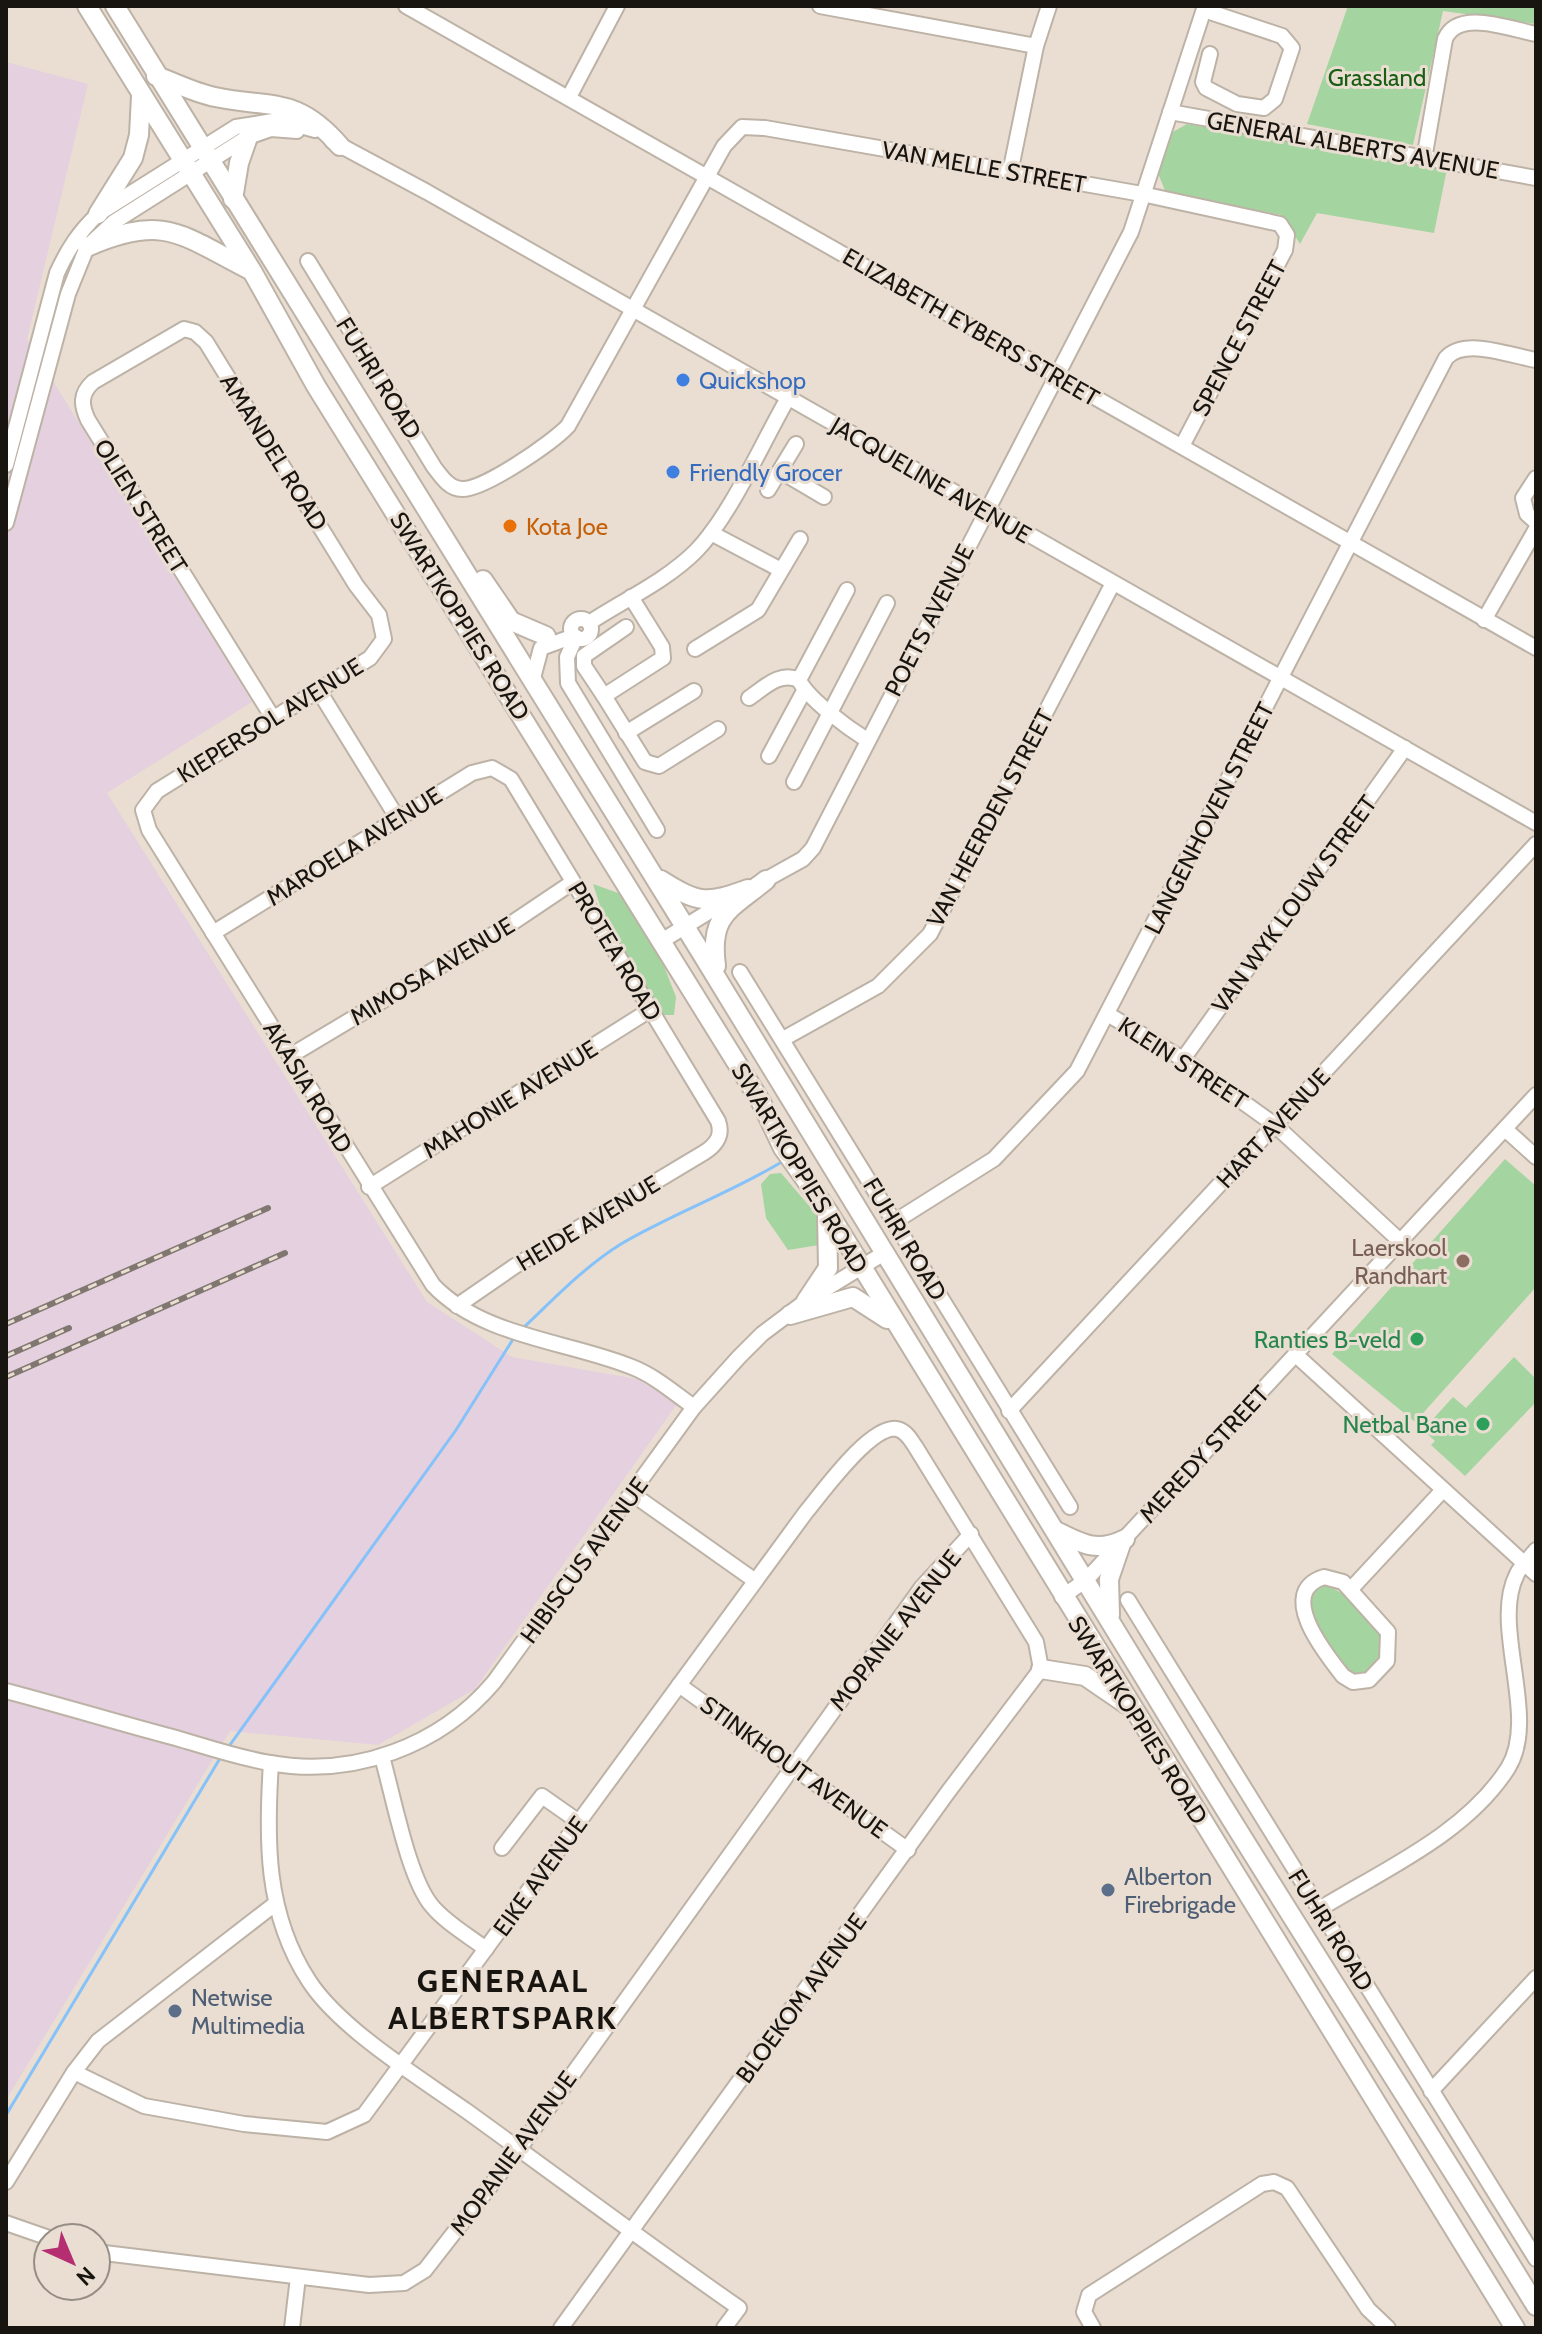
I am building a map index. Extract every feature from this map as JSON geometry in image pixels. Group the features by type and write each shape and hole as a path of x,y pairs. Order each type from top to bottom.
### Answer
{"main road":[{"path":"71,6 88,9"},
{"name":"SWARTKOPPIES ROAD","path":"115,6 233,199 433,513 519,662 718,976 1053,1530 1380,2061 1536,2306"},
{"name":"SWARTKOPPIES ROAD","path":"88,9 252,271 316,386 761,1102 783,1148 827,1210 895,1326 1515,2328"},
{"path":"156,76 201,94 283,106 321,126 332,141"},
{"path":"98,214 133,158 139,135 141,96"},
{"path":"233,199 239,163 248,137"},
{"path":"87,247 124,233 168,230 189,235 252,271"},
{"path":"433,513 511,621 518,627 551,638"},
{"path":"519,662 521,693 558,762 562,780"},
{"path":"655,877 687,896 709,902 758,884"},
{"path":"718,976 713,946 717,923 758,884"},
{"path":"806,1301 828,1268 827,1210"},
{"path":"790,1315 843,1297 853,1297 866,1303 895,1326"},
{"path":"1053,1530 1094,1548 1123,1541"},
{"path":"1111,1622 1109,1579 1123,1541"},
{"path":"1041,1669 1095,1681 1137,1713"}],"street":[{"name":"ELIZABETH EYBERS STREET","path":"406,6 1536,648"},
{"path":"569,97 617,6"},
{"path":"820,6 1036,46"},
{"path":"1010,173 1036,46 1049,6"},
{"path":"1186,61 1208,61 1203,82 1211,93 1237,104 1264,108 1275,99 1292,48 1282,36 1204,8"},
{"name":"POETS AVENUE","path":"660,942 810,852 1131,232 1204,8"},
{"path":"1424,159 1445,39 1452,27 1472,22 1536,34"},
{"name":"GENERAL ALBERTS AVENUE","path":"1170,112 1536,178"},
{"name":"JACQUELINE AVENUE","path":"186,167 236,127 267,119 301,123 1536,823"},
{"name":"VAN MELLE STREET","path":"458,489 481,484 560,434 576,415 707,177 737,130 747,127 1142,194 1261,218 1284,228"},
{"name":"JACQUELINE AVENUE","path":"206,154 248,137 282,129 332,141"},
{"path":"6,523 57,273 74,240 98,214 186,167"},
{"path":"6,461 52,352 75,270 87,247 114,222 186,167"},
{"name":"SPENCE STREET","path":"1182,446 1285,250 1288,238 1284,228"},
{"name":"FUHRI ROAD","path":"308,261 434,467 458,489"},
{"name":"AMANDEL ROAD","path":"184,329 195,332 206,342 356,585 370,618 383,628"},
{"name":"OLIEN STREET","path":"184,329 93,382 83,394 83,406 273,718"},
{"name":"LANGENHOVEN STREET","path":"894,1222 976,1172 1014,1140 1069,1082 1109,1015 1450,353 1468,348 1536,360"},
{"path":"657,830 579,705 568,683 567,657 579,619 589,623 631,597 683,562 711,533 788,398"},
{"path":"6,417 29,412"},
{"path":"773,482 796,444"},
{"path":"746,472 824,497"},
{"path":"1536,478 1523,498 1527,514 1536,522"},
{"path":"1484,620 1536,529"},
{"path":"711,533 781,570"},
{"path":"695,649 754,614 800,539"},
{"name":"VAN HEERDEN STREET","path":"783,1039 878,986 930,934 1113,583"},
{"path":"769,756 847,590"},
{"path":"604,696 663,658 662,647 631,597"},
{"path":"794,782 887,603"},
{"path":"626,627 584,656 584,666 645,762 654,767 718,729"},
{"name":"KIEPERSOL AVENUE","path":"144,805 157,791 319,691 379,650 384,639 383,628"},
{"path":"519,662 551,638 574,634"},
{"path":"551,638 567,657"},
{"path":"532,682 541,648 551,638"},
{"path":"749,698 779,678 790,675 832,712 839,723 869,737"},
{"path":"319,691 398,819"},
{"path":"626,733 694,691"},
{"name":"VAN WYK LOUW STREET","path":"1183,1059 1405,748"},
{"name":"MAROELA AVENUE","path":"213,933 472,773 481,768 497,769"},
{"name":"PROTEA ROAD","path":"497,769 511,779 720,1123 718,1140"},
{"name":"AKASIA ROAD","path":"144,805 143,816 149,830 415,1262 433,1285 457,1306 521,1332 631,1366 694,1407"},
{"name":"HART AVENUE","path":"1009,1411 1536,844"},
{"name":"MIMOSA AVENUE","path":"290,1056 573,882"},
{"name":"FUHRI ROAD","path":"740,972 1070,1507"},
{"name":"MAHONIE AVENUE","path":"369,1187 650,1010"},
{"name":"KLEIN STREET","path":"1109,1015 1183,1059 1275,1125 1400,1241"},
{"name":"MEREDY STREET","path":"1062,1597 1086,1580 1123,1541 1536,1095"},
{"path":"1505,1129 1536,1157"},
{"name":"HEIDE AVENUE","path":"457,1306 515,1266 705,1152 718,1140"},
{"name":"HIBISCUS AVENUE","path":"6,1691 271,1763 314,1766 382,1757 449,1725 479,1699 694,1407 762,1334 806,1301 886,1252"},
{"path":"1296,1355 1536,1574"},
{"name":"EIKE AVENUE","path":"74,2072 129,2101 172,2113 327,2132 364,2115 754,1580 806,1512 873,1439 897,1429 915,1446 971,1534"},
{"path":"1351,1589 1442,1491"},
{"path":"631,1493 754,1580"},
{"path":"971,1534 1036,1642 1041,1669"},
{"name":"MOPANIE AVENUE","path":"112,2254 381,2285 415,2278 439,2256 519,2149 922,1587 971,1534"},
{"path":"1318,1910 1448,1829 1509,1766 1519,1720 1511,1595 1523,1565 1536,1550"},
{"path":"1335,1577 1351,1589 1383,1623 1390,1643 1383,1668 1361,1683 1348,1680 1340,1672 1301,1606 1305,1591 1317,1580 1335,1577"},
{"name":"FUHRI ROAD","path":"1128,1600 1536,2259"},
{"name":"BLOEKOM AVENUE","path":"561,2328 1041,1669"},
{"name":"STINKHOUT AVENUE","path":"679,1685 908,1850"},
{"path":"382,1757 410,1856 426,1898 440,1914 486,1949"},
{"path":"271,1763 266,1834 275,1904 310,1982 344,2019 402,2064 629,2232 739,2308 724,2328"},
{"path":"502,1848 542,1796 579,1822"},
{"path":"6,2182 74,2072 98,2041 275,1904"},
{"path":"1431,2091 1536,1978"},
{"path":"1093,2328 1084,2312 1089,2295 1262,2184 1274,2182 1287,2188 1368,2309 1388,2328"},
{"path":"6,2223 32,2232"},
{"path":"292,2328 298,2277"}],"shaded area":[{"path":"6,62 88,84 27,339 252,702 107,793 427,1302 512,1357 637,1379 677,1404 475,1689 378,1745 230,1731 6,2100"}],"green space":[{"name":"Grassland","path":"1348,6 1536,6 1536,24 1443,11 1413,145 1307,124"},
{"path":"1187,124 1447,169 1434,233 1317,213 1300,244 1282,215 1166,193 1158,173 1171,133"},
{"path":"593,884 621,894 660,956 676,997 674,1015 655,1015 611,939"},
{"path":"1505,1159 1536,1186 1536,1287 1415,1422 1332,1354"},
{"path":"781,1173 817,1215 819,1245 788,1250 766,1218 761,1184 770,1174"},
{"name":"Netbal Bane","path":"1514,1357 1536,1379 1536,1402 1465,1476 1431,1445 1435,1441 1423,1430 1453,1397 1466,1408"},
{"path":"1321,1584 1355,1603 1381,1633 1381,1658 1361,1675 1345,1666 1337,1656 1311,1611 1308,1602"}],"waterway":[{"path":"523,1328 582,1273 621,1244 780,1163"},
{"path":"227,1749 456,1430 515,1336"},
{"path":"6,2115 222,1755"}],"railway":[{"path":"6,1324 268,1208"},
{"path":"6,1377 285,1253"},
{"path":"6,1356 69,1328"}],"place":[{"name":"Quickshop","path":"683,380"},
{"name":"Friendly Grocer","path":"673,472"},
{"name":"Kota Joe","path":"510,526"},
{"name":"Laerskool Randhart","path":"1463,1261"},
{"name":"Ranties B-veld","path":"1417,1339"},
{"name":"Netbal Bane","path":"1483,1424"},
{"name":"Alberton Firebrigade","path":"1108,1890"},
{"name":"Netwise Multimedia","path":"175,2011"}],"district":[{"name":"GENERAAL ALBERTSPARK","path":"503,1998"}]}
